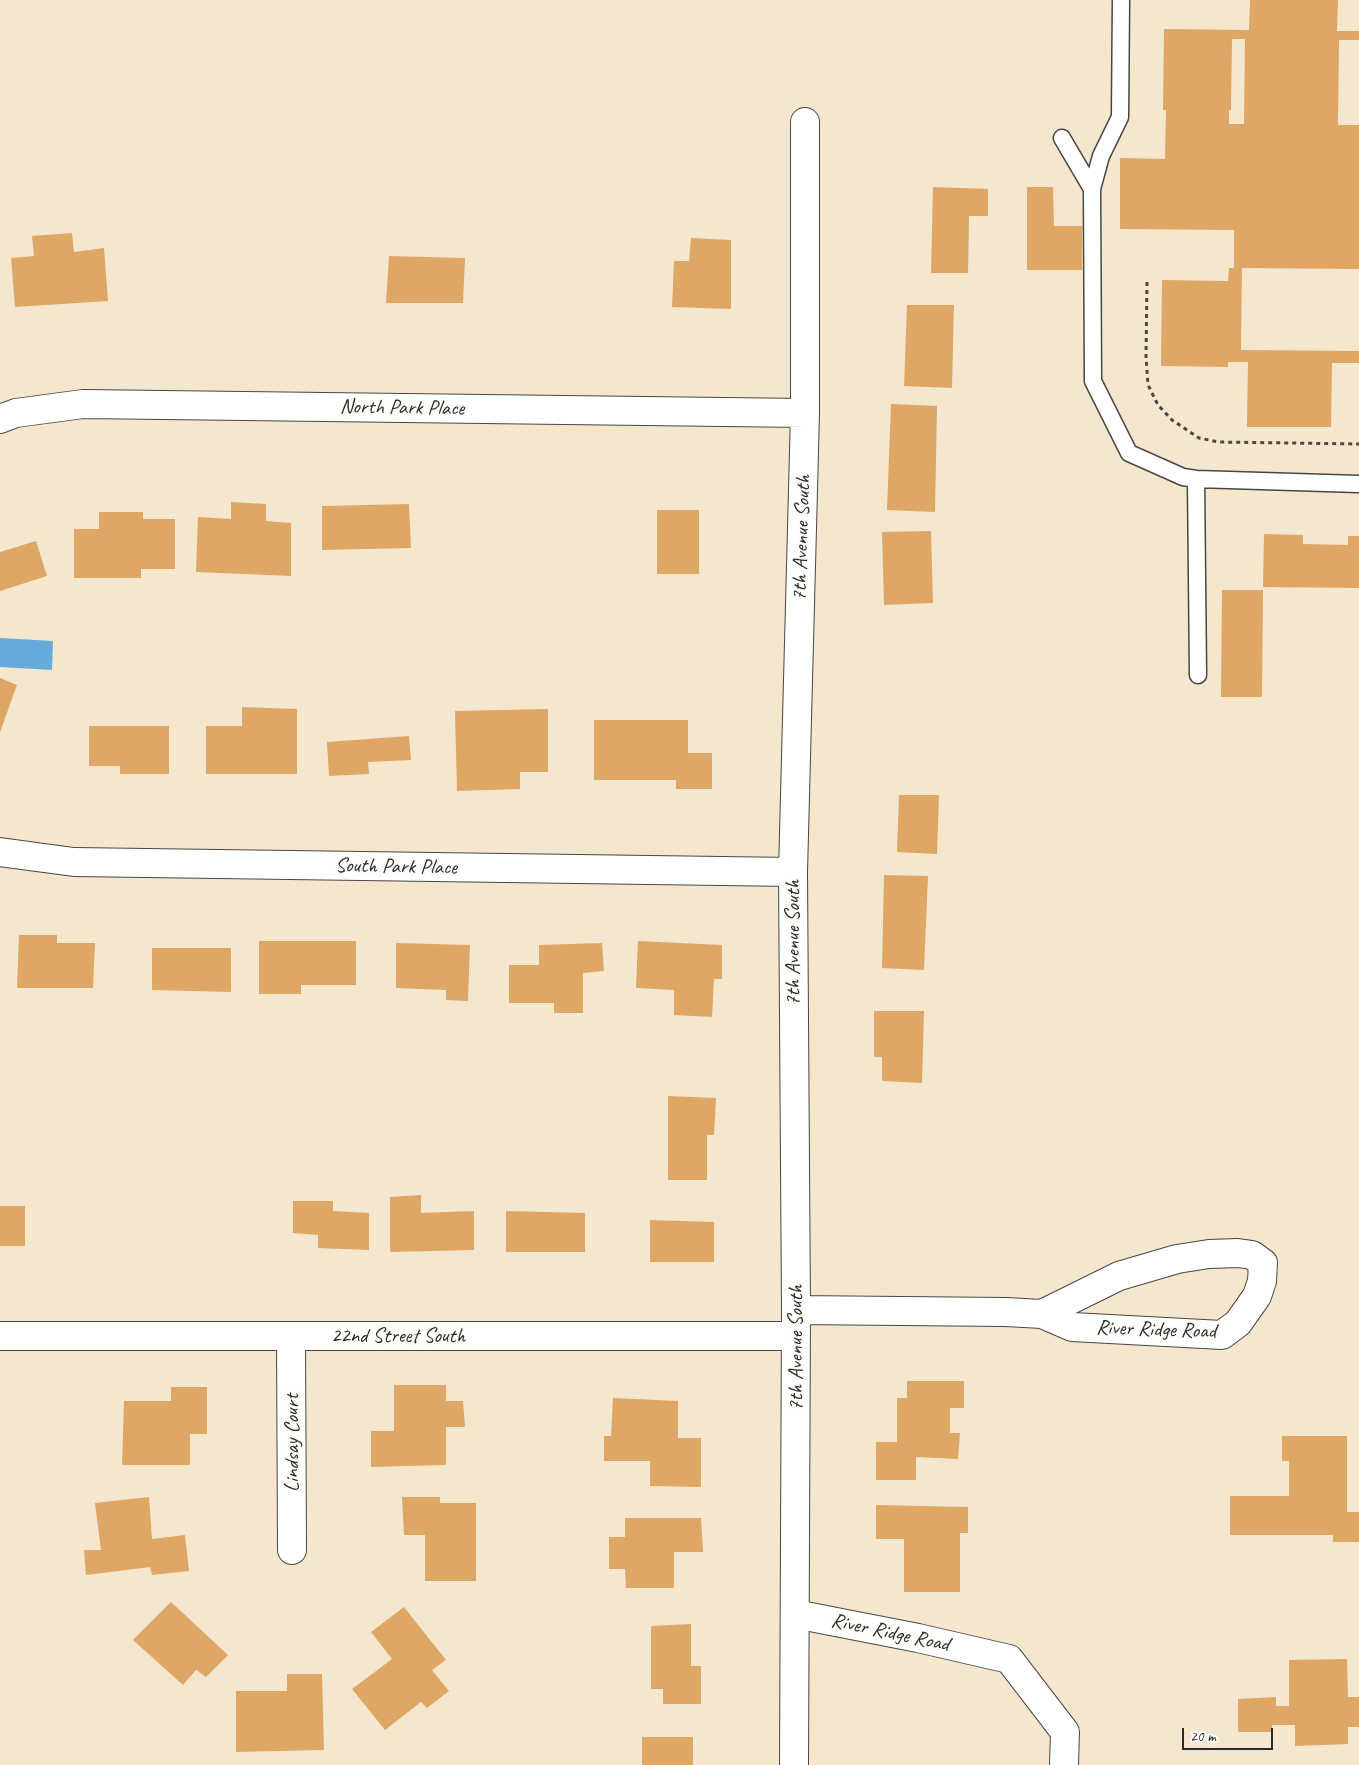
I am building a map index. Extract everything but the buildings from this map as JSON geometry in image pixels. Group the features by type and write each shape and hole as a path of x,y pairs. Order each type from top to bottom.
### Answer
{"street":[{"name":"7th Avenue South","path":"794,1765 796,1310 793,872 805,413 805,122"},
{"name":"North Park Place","path":"0,419 16,413 83,404 805,413"},
{"name":"South Park Place","path":"0,852 74,862 101,863 793,872"},
{"name":"River Ridge Road","path":"796,1310 1042,1314 1072,1327 1222,1335 1238,1323 1257,1296 1262,1281 1263,1263 1252,1255 1238,1254 1210,1254 1177,1259 1119,1276 1042,1314"},
{"name":"22nd Street South","path":"0,1336 796,1336"},
{"name":"Lindsay Court","path":"291,1336 292,1550"},
{"name":"River Ridge Road","path":"795,1614 918,1638 1009,1659 1065,1732 1064,1765"}],"lane":[{"path":"1121,0 1120,117 1101,156 1092,189 1093,381 1129,453 1183,477 1359,484"},
{"path":"1062,138 1092,189"},
{"path":"1196,479 1198,676"}],"path":[{"path":"1147,282 1146,357 1148,385 1158,405 1172,420 1199,438 1219,442 1359,444"}],"water":[{"path":"0,638 53,641 52,670 0,667"}]}
